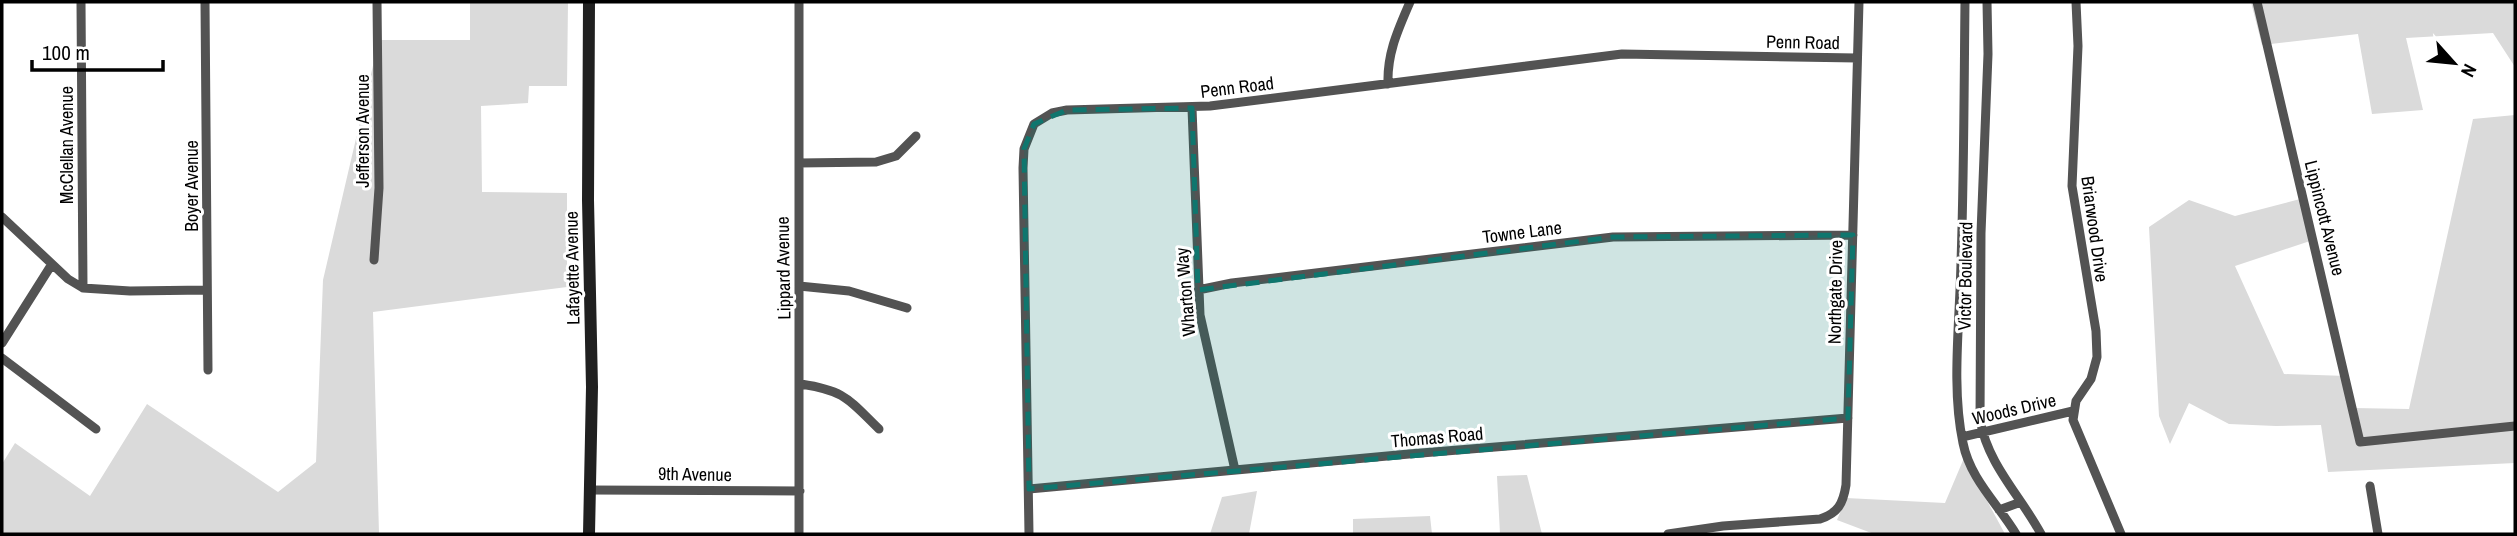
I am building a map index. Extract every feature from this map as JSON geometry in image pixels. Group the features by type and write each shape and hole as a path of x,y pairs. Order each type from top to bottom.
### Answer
{"street":[{"name":"McClellan Avenue","path":"81,2 83,288"},
{"name":"Boyer Avenue","path":"205,2 208,370"},
{"name":"Jefferson Avenue","path":"374,260 379,188 377,2"},
{"name":"Lafayette Avenue","path":"589,2 588,200 592,387 589,534"},
{"name":"Lippard Avenue","path":"799,2 800,534"},
{"path":"1388,84 1387,65 1392,42 1410,2"},
{"name":"Northgate Drive","path":"1668,534 1723,526 1820,519 1832,515 1839,508 1846,485 1858,2"},
{"name":"Victor Boulevard","path":"1965,2 1958,372 1962,437 1976,478 2016,534"},
{"name":"Victor Boulevard","path":"1987,2 1988,54 1980,246 1979,404 1986,447 2040,534"},
{"name":"Briarwood Drive","path":"2073,411 2076,401 2091,379 2098,357 2072,186 2078,46 2076,2"},
{"name":"Lippincott Avenue","path":"2256,2 2360,442 2515,426"},
{"name":"Penn Road","path":"1029,534 1023,169 1024,149 1034,124 1044,117 1067,110 1192,108 1622,54 1857,58"},
{"name":"Wharton Way","path":"1192,108 1200,315 1234,470"},
{"path":"799,163 876,162 896,156 916,136"},
{"path":"2,217 68,279 83,288 130,291 206,290"},
{"name":"Towne Lane","path":"1198,290 1232,283 1613,237 1853,235"},
{"path":"2,343 52,264"},
{"path":"799,286 849,291 907,308"},
{"path":"2,358 96,429"},
{"path":"801,384 827,388 844,395 879,429"},
{"path":"2073,411 2077,434 2121,534"},
{"name":"Woods Drive","path":"1962,437 2073,411"},
{"name":"Thomas Road","path":"1029,489 1848,418"},
{"path":"2370,486 2378,534"},
{"name":"9th Avenue","path":"589,490 800,491"},
{"path":"1999,510 2021,502"}],"highlighted area":[{"path":"1192,108 1198,290 1613,237 1853,235 1848,418 1029,489 1024,149 1034,124 1067,110"}],"shaded area":[{"path":"470,2 568,2 567,86 529,86 528,103 481,106 482,192 567,193 567,287 373,312 379,534 2,534 2,464 15,443 90,496 147,404 278,492 316,462 323,280 379,40 470,40"},
{"path":"2251,2 2515,2 2515,67 2493,33 2406,38 2423,110 2372,114 2358,34 2262,45"},
{"path":"2515,115 2515,463 2328,472 2321,425 2229,424 2189,403 2170,444 2159,416 2149,227 2189,200 2235,216 2300,199 2313,240 2235,266 2284,374 2347,376 2353,408 2409,409 2473,119"},
{"path":"1964,458 2005,534 1874,534 1837,520 1846,498 1945,503"},
{"path":"1527,475 1542,534 1500,534 1497,476"},
{"path":"1257,491 1249,534 1210,534 1222,497"},
{"path":"1430,516 1432,534 1353,534 1353,519"}]}
